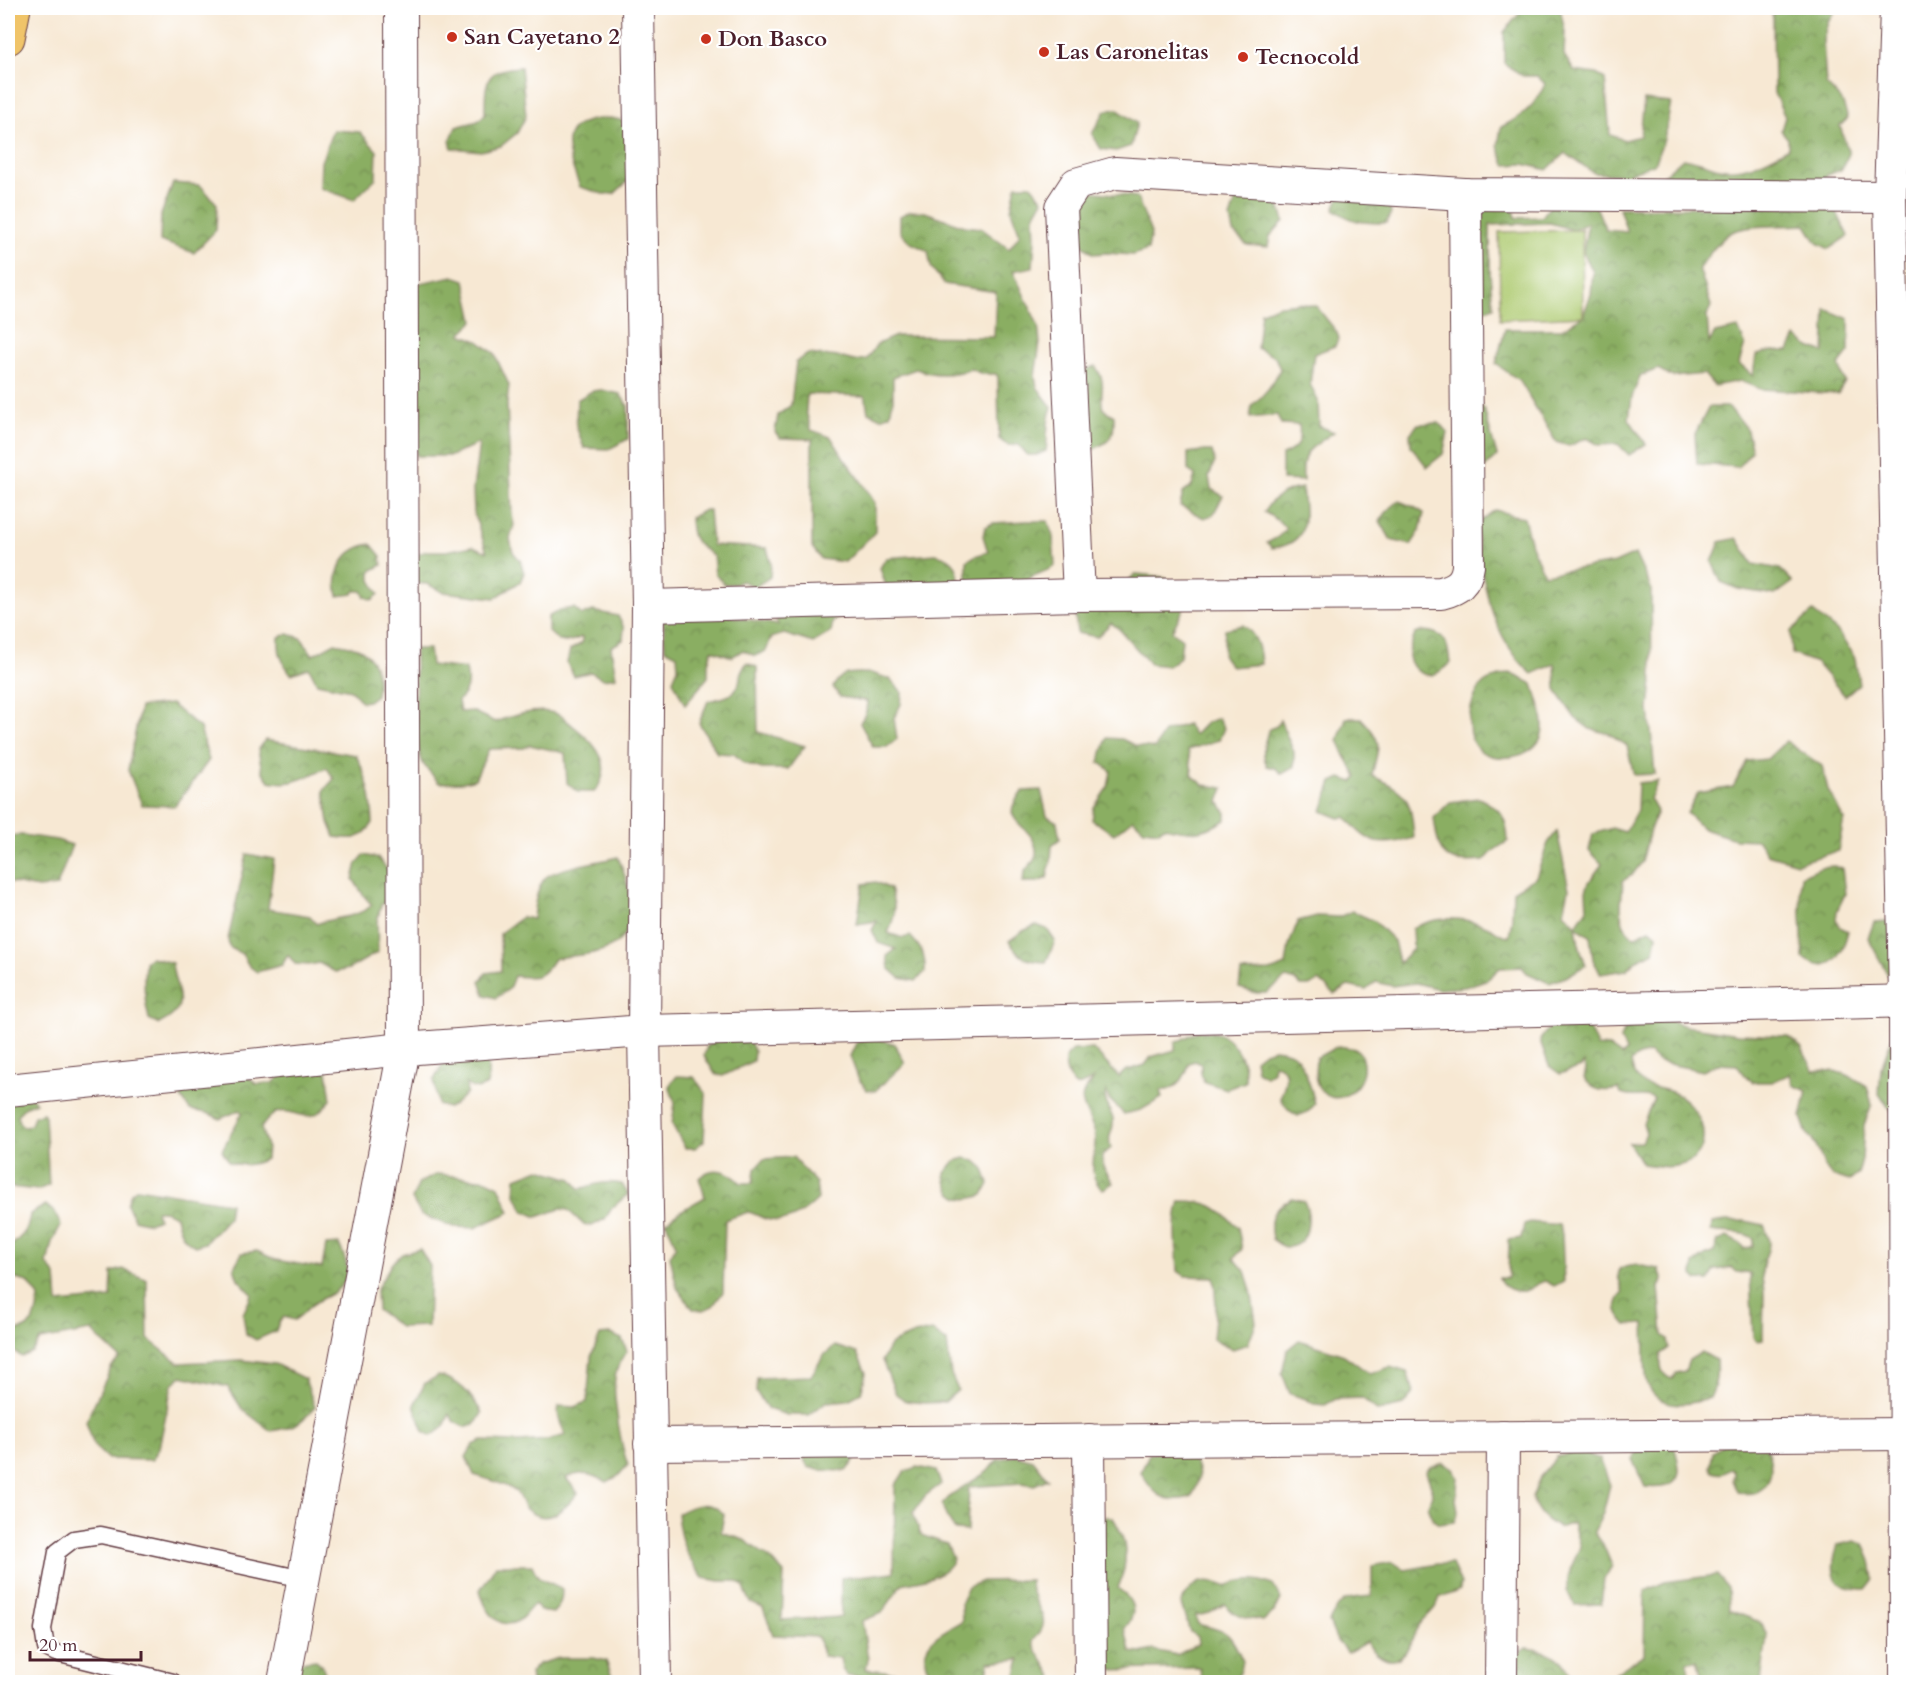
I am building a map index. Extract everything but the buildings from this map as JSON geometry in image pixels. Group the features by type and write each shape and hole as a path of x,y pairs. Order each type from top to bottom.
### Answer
{"highway":[{"path":"8,38 14,8"}],"street":[{"path":"284,1683 404,1049 401,8"},
{"path":"638,8 648,606 644,1031 655,1683"},
{"path":"1896,8 1890,197 1909,1000 1906,1683"},
{"path":"1079,595 1061,207 1076,184 1115,173 1465,194 1890,197"},
{"path":"648,606 1079,595 1441,593 1454,590 1467,576 1468,566 1465,194"},
{"path":"8,1090 404,1049 644,1031 1909,1000"},
{"path":"650,1444 1906,1434"},
{"path":"1501,1683 1503,1437"},
{"path":"1089,1440 1091,1683"}],"lane":[{"path":"173,1683 56,1653 46,1648 42,1629 57,1552 74,1539 101,1535 303,1579"}],"green space":[{"path":"1524,8 1560,8 1565,32 1564,55 1574,71 1596,74 1605,79 1610,135 1625,140 1640,136 1644,100 1671,103 1664,139 1654,164 1624,175 1594,173 1565,153 1547,170 1524,164 1505,165 1498,146 1501,127 1528,110 1545,84 1537,76 1523,76 1504,63 1504,32"},
{"path":"1771,8 1837,8 1828,21 1823,40 1826,84 1842,101 1848,118 1840,126 1849,154 1841,170 1827,175 1819,185 1643,186 1660,178 1683,158 1724,169 1734,169 1753,165 1788,148 1788,139 1781,130 1785,117 1774,93"},
{"path":"521,67 526,116 517,133 501,146 481,151 452,148 450,141 456,127 478,121 485,114 487,85 490,78 500,70"},
{"path":"1117,109 1137,123 1131,146 1116,151 1101,149 1092,134 1105,111"},
{"path":"610,118 626,121 640,170 614,194 603,194 580,187 570,160 568,139 572,130 580,124"},
{"path":"333,130 360,132 377,151 376,178 354,200 320,188 321,162"},
{"path":"173,183 200,185 217,204 216,230 194,253 160,241 161,215"},
{"path":"1016,185 1031,185 1043,200 1034,216 1033,267 1013,271 1038,325 1040,343 1035,376 1037,387 1052,407 1048,423 1046,451 1037,455 1027,455 1018,444 1008,445 999,439 998,377 996,374 982,374 971,369 944,374 916,369 893,377 893,400 890,414 881,418 868,412 865,396 807,394 806,411 811,430 831,437 875,503 875,532 845,562 821,559 812,547 812,439 780,438 775,432 778,415 791,405 796,362 808,354 854,361 867,359 877,344 896,336 994,337 996,292 944,284 931,267 928,251 911,243 900,232 900,216 910,211 925,212 964,226 981,228 1009,249 1020,234 1011,210"},
{"path":"1344,186 1387,196 1391,213 1386,223 1358,221 1334,209"},
{"path":"1089,191 1137,197 1151,233 1148,250 1133,255 1093,254 1082,244 1076,235 1071,210"},
{"path":"1259,192 1263,199 1279,205 1284,221 1270,236 1268,247 1247,245 1233,232 1230,218 1236,200"},
{"path":"1495,203 1514,209 1516,218 1542,217 1550,206 1595,204 1606,230 1627,232 1619,208 1834,206 1848,236 1829,249 1817,243 1806,225 1745,228 1725,236 1699,268 1711,306 1707,316 1709,343 1715,333 1738,328 1745,344 1739,364 1753,376 1756,355 1773,351 1789,351 1796,337 1824,353 1826,309 1849,319 1849,352 1839,365 1845,382 1838,394 1760,389 1740,381 1714,386 1704,374 1673,377 1658,369 1640,376 1632,397 1629,419 1646,444 1629,455 1618,444 1599,445 1587,438 1569,446 1556,442 1520,381 1496,364 1505,329 1562,329 1583,316 1591,294 1593,272 1583,252 1588,223 1573,230 1550,223 1490,225 1490,276 1494,307 1476,313 1472,220"},
{"path":"1582,230 1583,316 1500,320 1499,232"},
{"path":"453,276 465,280 474,321 461,334 478,341 494,353 509,385 507,404 514,525 510,539 513,552 520,560 524,573 520,582 495,598 443,592 427,584 411,583 412,556 427,551 446,551 473,546 487,552 474,514 473,489 479,443 451,456 416,456 410,285"},
{"path":"1299,303 1316,306 1339,338 1335,346 1314,354 1310,384 1318,401 1319,426 1334,432 1309,451 1304,462 1303,481 1282,480 1282,455 1292,450 1297,444 1299,425 1281,424 1277,415 1250,418 1252,405 1268,389 1280,369 1275,357 1257,348 1261,312 1280,305"},
{"path":"1095,366 1102,383 1103,409 1114,416 1114,424 1110,439 1090,451 1082,434 1080,372"},
{"path":"601,390 620,394 628,406 628,439 609,449 584,448 576,426 577,400 592,391"},
{"path":"1476,401 1484,409 1497,456 1477,475"},
{"path":"1709,407 1729,407 1747,430 1752,451 1738,467 1697,464 1695,434"},
{"path":"1439,423 1448,433 1443,454 1427,467 1411,446 1410,434 1418,424"},
{"path":"1212,451 1215,462 1209,476 1211,489 1223,496 1213,515 1204,518 1180,506 1183,493 1192,486 1195,475 1188,470 1188,453"},
{"path":"1302,488 1304,519 1299,535 1294,541 1272,548 1267,543 1286,529 1279,521 1264,512 1280,495"},
{"path":"1399,501 1424,513 1420,531 1411,545 1391,540 1380,521"},
{"path":"704,510 709,510 712,545 767,548 771,563 770,577 755,587 742,581 735,584 724,584 715,574 713,556 695,541 691,532 690,518"},
{"path":"1495,510 1524,518 1531,545 1544,574 1615,563 1635,554 1651,588 1652,681 1649,709 1655,774 1634,775 1627,746 1610,734 1590,729 1575,718 1556,690 1555,664 1532,674 1506,643 1490,605 1481,565 1476,524"},
{"path":"1048,521 1053,536 1055,566 1023,583 973,588 967,579 967,561 988,552 983,536 985,527 993,523"},
{"path":"1737,538 1753,564 1780,569 1793,582 1775,595 1738,589 1721,582 1712,562 1720,542"},
{"path":"371,544 381,556 382,565 371,571 371,580 379,594 372,600 365,597 362,591 338,596 337,577 342,562 354,550"},
{"path":"936,554 950,559 957,569 959,579 952,586 887,589 880,568 886,558"},
{"path":"1135,574 1167,579 1177,587 1186,604 1172,631 1182,639 1180,657 1168,666 1150,664 1111,623 1097,637 1077,633 1075,613 1084,601 1124,585"},
{"path":"574,608 582,615 593,611 618,616 624,628 623,640 611,647 616,677 603,679 591,672 574,676 567,663 570,650 582,643 582,637 567,642 560,641 548,631 548,617 560,610"},
{"path":"774,611 845,615 833,621 831,632 813,643 784,634 771,638 766,651 755,656 743,650 732,657 712,650 708,663 708,677 685,705 673,680 678,668 677,655 665,649 663,616 723,615 778,625"},
{"path":"1813,612 1838,632 1855,658 1859,684 1845,696 1816,663 1792,654 1791,631"},
{"path":"1243,625 1252,633 1257,642 1261,664 1231,667 1223,656 1225,629"},
{"path":"1423,631 1441,636 1448,650 1450,663 1442,670 1430,675 1417,670 1409,657 1415,634"},
{"path":"288,634 301,638 313,655 335,643 363,651 368,655 376,671 376,695 362,702 351,690 317,683 309,668 291,674 283,661 279,648 279,637"},
{"path":"415,649 429,649 431,665 466,669 467,686 458,701 460,712 472,711 495,722 537,711 554,713 565,719 591,742 601,758 603,774 594,792 578,792 567,783 565,753 530,745 524,748 489,749 475,779 439,783 423,764 416,742"},
{"path":"747,663 757,667 758,732 805,746 788,769 762,769 744,763 734,754 717,753 699,723 708,701 725,697 736,690"},
{"path":"871,673 890,679 902,692 901,704 894,718 897,739 887,747 873,747 860,723 866,712 867,701 840,697 833,687 844,675"},
{"path":"1510,673 1533,684 1543,729 1540,739 1527,752 1507,757 1487,755 1479,750 1470,736 1471,707 1474,697 1484,683"},
{"path":"171,704 200,728 209,760 175,806 142,805 128,770 140,707"},
{"path":"1218,718 1224,728 1219,740 1188,750 1193,776 1204,785 1224,788 1219,802 1226,813 1226,820 1196,831 1164,827 1159,831 1144,829 1133,819 1114,834 1092,820 1094,807 1108,787 1111,771 1099,762 1107,738 1122,739 1136,746 1155,748 1164,732 1187,724 1194,735 1206,723"},
{"path":"1346,718 1361,718 1374,733 1378,745 1372,776 1394,787 1406,799 1414,838 1393,843 1376,842 1361,834 1346,817 1339,818 1322,811 1332,782 1341,778 1353,782 1357,776 1338,740"},
{"path":"1280,720 1294,752 1294,767 1282,774 1275,768 1267,766 1264,752 1269,729 1277,726"},
{"path":"265,740 356,755 364,772 370,797 373,823 369,829 357,837 335,837 329,822 324,790 334,779 327,768 293,782 269,781 262,771 258,749"},
{"path":"1786,741 1822,766 1828,790 1844,819 1838,851 1797,863 1767,854 1758,840 1735,839 1703,829 1687,813 1698,793 1733,787 1747,761 1767,759"},
{"path":"1658,781 1650,799 1657,811 1642,862 1633,874 1623,881 1621,905 1624,925 1634,937 1650,929 1657,935 1654,952 1635,961 1626,970 1601,974 1593,960 1590,937 1576,926 1579,945 1586,965 1566,977 1549,983 1527,973 1522,967 1500,968 1488,979 1465,987 1439,989 1416,983 1392,986 1376,982 1366,990 1348,986 1335,994 1319,981 1309,986 1301,986 1296,981 1286,978 1266,993 1256,993 1239,988 1241,972 1270,971 1286,965 1289,945 1298,921 1317,916 1339,917 1352,911 1374,921 1394,941 1399,963 1413,948 1412,929 1429,922 1447,919 1466,920 1488,926 1509,937 1513,891 1536,877 1548,843 1557,831 1569,889 1564,912 1576,925 1587,909 1586,891 1589,882 1602,864 1589,850 1593,834 1612,828 1625,832 1637,810 1638,783"},
{"path":"1041,790 1047,816 1057,822 1060,839 1052,845 1047,878 1038,882 1023,882 1024,873 1036,857 1036,849 1033,840 1013,816 1012,810 1023,791"},
{"path":"1479,798 1501,814 1506,825 1508,841 1493,851 1484,861 1470,862 1451,859 1441,850 1434,818 1450,802"},
{"path":"22,835 57,840 72,845 57,886 38,888 8,882 8,836"},
{"path":"247,854 274,859 268,909 310,916 316,924 353,915 372,905 353,879 357,863 364,855 378,858 388,870 393,898 381,905 377,922 378,952 349,969 335,972 319,963 295,964 288,955 282,965 257,972 249,966 242,954 229,947 228,939"},
{"path":"618,857 627,882 631,908 626,932 618,942 600,951 554,959 538,976 514,976 509,989 496,998 485,995 480,981 486,973 501,971 500,933 522,917 533,919 538,892 545,878 568,868"},
{"path":"1821,867 1842,868 1845,894 1837,911 1836,920 1840,927 1848,931 1842,950 1835,960 1824,965 1817,965 1803,958 1801,876"},
{"path":"876,882 890,889 893,901 894,916 888,933 903,938 910,936 922,952 925,972 916,981 900,978 889,968 887,956 896,949 878,943 872,930 877,921 857,924 863,884"},
{"path":"1888,921 1904,978 1888,975 1868,938 1874,922"},
{"path":"1036,925 1047,929 1055,941 1046,962 1024,958 1009,941"},
{"path":"151,957 172,963 179,998 176,1011 170,1018 159,1024 149,1019 145,998 145,962"},
{"path":"1578,1020 1588,1027 1597,1046 1609,1047 1622,1056 1626,1051 1620,1039 1623,1031 1637,1022 1669,1020 1685,1026 1738,1034 1787,1036 1801,1047 1814,1071 1842,1073 1867,1086 1872,1105 1864,1125 1862,1159 1858,1174 1850,1181 1832,1176 1824,1165 1816,1145 1806,1132 1801,1117 1807,1091 1793,1085 1790,1074 1772,1082 1753,1082 1737,1065 1717,1064 1703,1071 1659,1062 1649,1053 1631,1062 1638,1080 1652,1087 1672,1092 1685,1100 1699,1118 1703,1140 1697,1155 1679,1166 1642,1164 1629,1143 1642,1142 1646,1133 1643,1123 1654,1099 1646,1096 1626,1096 1621,1094 1619,1089 1604,1091 1592,1086 1584,1078 1586,1070 1584,1063 1581,1067 1560,1074 1549,1066 1540,1040 1552,1026 1565,1021"},
{"path":"1198,1031 1220,1034 1232,1043 1243,1062 1245,1082 1227,1089 1204,1082 1201,1064 1195,1061 1189,1063 1175,1086 1171,1089 1160,1090 1162,1098 1141,1110 1124,1114 1109,1099 1106,1091 1106,1102 1113,1123 1109,1139 1111,1148 1102,1156 1103,1167 1113,1183 1103,1189 1094,1178 1095,1135 1082,1099 1094,1079 1077,1087 1067,1074 1065,1058 1073,1050 1093,1049 1119,1077 1125,1071 1145,1065 1151,1057 1175,1050 1175,1043"},
{"path":"1893,1035 1892,1112 1879,1094 1881,1069"},
{"path":"869,1036 895,1044 905,1063 875,1091 867,1090 858,1078 850,1056 856,1043"},
{"path":"720,1038 749,1039 754,1051 753,1061 723,1076 715,1074 704,1056 707,1046"},
{"path":"1338,1046 1358,1051 1363,1061 1363,1073 1354,1089 1339,1097 1332,1097 1324,1094 1316,1083 1316,1058"},
{"path":"494,1047 488,1063 487,1085 476,1089 466,1084 467,1093 454,1105 448,1108 438,1105 434,1080 441,1067 456,1053"},
{"path":"1274,1049 1291,1053 1301,1063 1315,1104 1309,1111 1298,1116 1280,1098 1286,1078 1280,1066 1274,1064 1273,1071 1266,1076 1257,1071 1255,1059 1264,1052"},
{"path":"288,1069 327,1070 331,1100 321,1111 313,1115 305,1116 284,1111 270,1118 261,1128 267,1146 266,1159 252,1164 229,1162 222,1150 242,1113 240,1110 220,1119 207,1113 190,1110 180,1096 178,1077 250,1078 256,1084 273,1083"},
{"path":"8,1075 36,1102 26,1106 17,1115 19,1122 24,1127 31,1125 34,1116 43,1113 45,1116 49,1185 38,1190 10,1187 8,1181"},
{"path":"677,1076 694,1077 706,1094 704,1141 695,1148 685,1148 672,1124 675,1103 669,1086"},
{"path":"793,1157 816,1183 818,1199 800,1214 781,1221 766,1219 748,1212 725,1220 723,1292 713,1306 703,1310 693,1309 677,1288 670,1256 676,1245 666,1222 705,1197 699,1178 704,1174 715,1170 721,1171 741,1183 753,1183 755,1169 764,1159"},
{"path":"965,1158 976,1161 984,1170 989,1184 983,1195 968,1199 962,1198 957,1197 949,1189 945,1173 955,1161"},
{"path":"539,1169 572,1179 580,1189 611,1182 622,1184 628,1194 612,1208 605,1219 592,1226 583,1224 568,1210 560,1209 537,1217 524,1211 515,1193 516,1178"},
{"path":"437,1174 487,1180 499,1186 510,1212 475,1228 454,1227 421,1215 412,1199 419,1183"},
{"path":"137,1188 230,1203 228,1218 205,1243 195,1246 182,1234 176,1216 164,1211 156,1211 158,1219 149,1223 134,1219 127,1204 131,1193"},
{"path":"1292,1198 1304,1201 1308,1221 1301,1241 1286,1247 1272,1239 1271,1219 1280,1206"},
{"path":"1180,1201 1199,1202 1212,1206 1238,1227 1242,1249 1234,1258 1245,1271 1251,1290 1256,1323 1248,1344 1233,1349 1213,1339 1216,1305 1214,1277 1185,1276 1178,1271 1176,1227"},
{"path":"46,1205 54,1212 61,1225 52,1242 47,1264 56,1275 58,1303 111,1298 112,1272 123,1269 147,1280 148,1339 179,1363 241,1360 275,1364 305,1379 315,1407 296,1424 271,1431 242,1409 228,1387 181,1376 172,1385 159,1448 152,1460 108,1459 94,1446 86,1421 112,1366 120,1358 91,1331 40,1340 32,1352 22,1357 8,1347 8,1331 23,1329 32,1322 37,1311 39,1297 28,1282 8,1277 8,1249 25,1231 30,1214"},
{"path":"1745,1221 1764,1225 1767,1234 1769,1247 1762,1275 1763,1340 1757,1341 1753,1337 1750,1274 1737,1272 1732,1268 1715,1270 1709,1281 1698,1280 1693,1275 1694,1264 1714,1252 1718,1241 1727,1237 1741,1244 1744,1249 1753,1246 1753,1238 1748,1236 1711,1231 1712,1223"},
{"path":"1530,1222 1559,1225 1562,1234 1564,1281 1554,1286 1545,1281 1527,1290 1515,1291 1504,1285 1499,1278 1508,1278 1509,1240 1521,1238 1524,1224"},
{"path":"339,1244 347,1264 346,1276 340,1287 314,1303 294,1320 284,1317 279,1322 276,1331 256,1340 246,1334 243,1314 252,1294 238,1279 234,1267 242,1253 257,1251 276,1260 322,1268 326,1245"},
{"path":"420,1249 430,1266 428,1326 400,1327 377,1310 376,1290 392,1263 402,1254"},
{"path":"1636,1265 1659,1269 1662,1276 1659,1287 1663,1335 1668,1339 1669,1348 1661,1354 1663,1372 1672,1379 1676,1373 1685,1371 1689,1360 1702,1352 1716,1360 1716,1379 1710,1398 1675,1404 1659,1399 1648,1385 1644,1324 1627,1325 1617,1309 1617,1302 1623,1293 1618,1276 1620,1268"},
{"path":"932,1331 947,1342 951,1374 958,1390 945,1402 906,1401 896,1394 882,1360 891,1344 914,1334"},
{"path":"610,1334 622,1339 627,1351 617,1369 615,1392 622,1445 628,1465 618,1476 607,1482 587,1474 566,1478 578,1493 568,1505 556,1514 542,1517 535,1515 527,1510 514,1490 474,1475 466,1457 473,1445 482,1441 549,1440 566,1435 559,1418 559,1406 575,1407 587,1402 591,1357 600,1335"},
{"path":"1299,1340 1344,1355 1370,1374 1390,1367 1407,1372 1414,1392 1403,1405 1378,1411 1362,1398 1336,1399 1325,1405 1314,1404 1290,1394 1282,1373 1287,1350"},
{"path":"835,1346 857,1353 866,1373 861,1393 848,1400 826,1402 809,1415 787,1415 768,1409 756,1392 757,1378 811,1376 824,1355"},
{"path":"438,1376 458,1384 473,1400 482,1413 475,1425 464,1427 454,1421 449,1414 445,1424 435,1434 431,1436 424,1431 414,1405 425,1383"},
{"path":"1672,1440 1679,1469 1675,1482 1668,1486 1645,1487 1632,1459 1641,1445"},
{"path":"1726,1443 1764,1445 1771,1463 1771,1472 1764,1487 1749,1494 1738,1492 1731,1468 1723,1473 1713,1472 1710,1467 1713,1452"},
{"path":"1185,1450 1197,1467 1199,1478 1195,1490 1191,1497 1182,1499 1160,1496 1150,1487 1141,1472 1149,1454"},
{"path":"856,1451 854,1461 846,1471 819,1470 808,1467 803,1457"},
{"path":"1579,1451 1600,1459 1610,1485 1603,1513 1594,1532 1603,1544 1612,1566 1604,1579 1601,1604 1576,1605 1566,1591 1570,1570 1580,1547 1573,1523 1559,1528 1554,1525 1539,1512 1532,1498 1540,1477 1557,1457"},
{"path":"1015,1455 1033,1460 1048,1479 1034,1485 1022,1483 969,1487 967,1531 955,1530 942,1505 952,1494 987,1472 997,1460"},
{"path":"1443,1463 1453,1469 1458,1477 1456,1499 1458,1512 1454,1522 1439,1524 1433,1520 1428,1505 1433,1492 1426,1472 1431,1467"},
{"path":"917,1467 936,1471 941,1484 925,1496 913,1513 921,1535 947,1544 953,1559 938,1574 902,1584 882,1613 862,1621 868,1659 866,1669 909,1674 912,1682 872,1682 864,1677 847,1675 842,1668 840,1658 823,1656 818,1637 773,1635 763,1608 751,1603 743,1586 735,1581 703,1578 692,1563 682,1541 677,1514 695,1506 713,1506 724,1514 721,1532 744,1540 771,1559 784,1573 782,1620 841,1617 841,1578 894,1572 895,1486 904,1472"},
{"path":"1106,1516 1113,1518 1124,1543 1124,1570 1118,1588 1127,1597 1133,1611 1125,1628 1130,1652 1141,1653 1153,1650 1177,1655 1198,1644 1197,1637 1190,1632 1181,1604 1193,1586 1198,1583 1209,1581 1225,1586 1243,1580 1254,1580 1273,1585 1281,1599 1275,1611 1263,1621 1237,1615 1225,1604 1210,1613 1195,1616 1198,1624 1222,1631 1234,1643 1243,1661 1240,1673 1234,1681 1201,1682 1200,1668 1109,1670 1103,1660 1096,1522"},
{"path":"1855,1541 1864,1544 1871,1561 1874,1579 1866,1589 1846,1587 1836,1578 1834,1572 1838,1545"},
{"path":"1393,1562 1405,1570 1452,1564 1461,1584 1460,1590 1440,1597 1436,1607 1416,1630 1409,1647 1398,1659 1386,1660 1366,1642 1348,1653 1337,1641 1329,1622 1338,1607 1346,1600 1372,1596 1372,1566"},
{"path":"496,1565 532,1565 541,1579 562,1590 557,1608 553,1613 540,1611 535,1604 518,1621 511,1624 498,1621 488,1610 480,1590"},
{"path":"1717,1575 1728,1588 1729,1610 1760,1622 1767,1635 1761,1682 1704,1682 1697,1660 1688,1661 1689,1677 1686,1682 1614,1682 1616,1673 1644,1654 1645,1591 1665,1582"},
{"path":"1030,1580 1032,1592 1043,1618 1042,1628 1033,1641 1055,1682 1019,1682 1016,1675 1020,1659 989,1662 987,1675 982,1682 942,1682 931,1672 926,1665 926,1649 935,1637 962,1621 961,1602 968,1587 982,1581"},
{"path":"1527,1648 1550,1653 1562,1661 1570,1673 1572,1682 1491,1682 1502,1662"},
{"path":"559,1658 594,1658 606,1661 613,1679 611,1682 531,1682 530,1673 538,1664"},
{"path":"316,1660 322,1665 328,1682 281,1682 300,1662"}],"place":[{"name":"San Cayetano 2","path":"452,37"},
{"name":"Don Basco","path":"706,39"},
{"name":"Las Caronelitas","path":"1044,52"},
{"name":"Tecnocold","path":"1243,57"}]}
